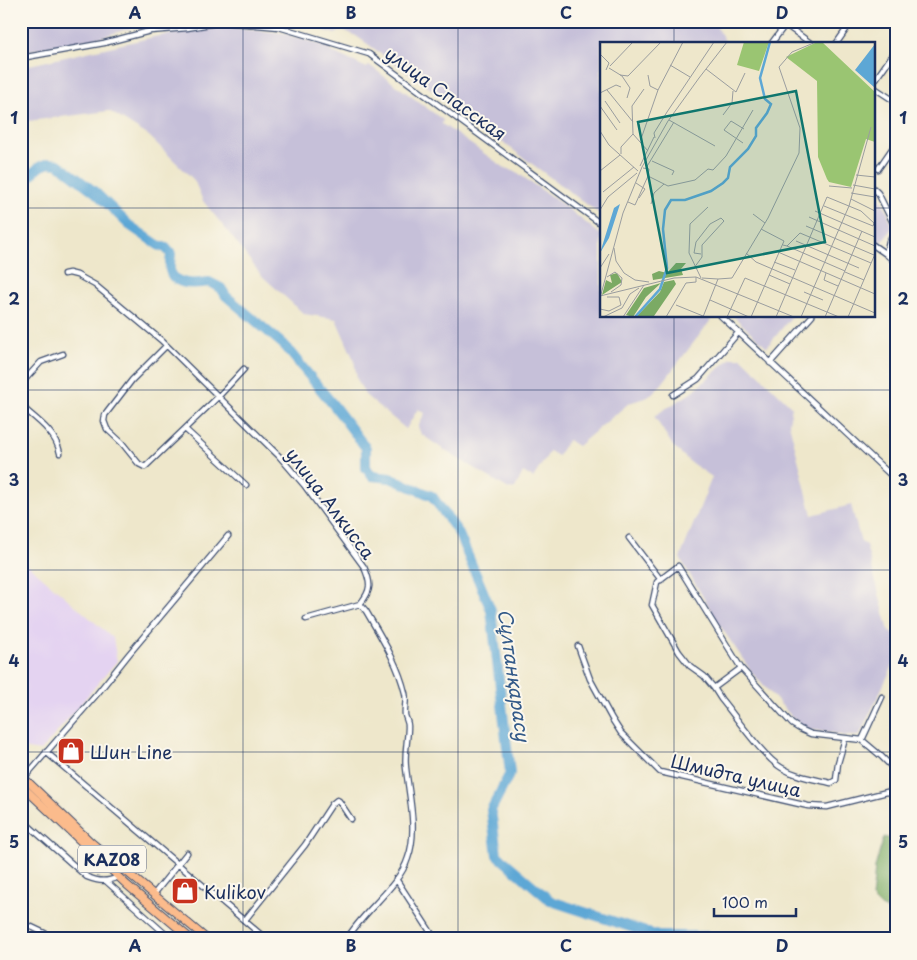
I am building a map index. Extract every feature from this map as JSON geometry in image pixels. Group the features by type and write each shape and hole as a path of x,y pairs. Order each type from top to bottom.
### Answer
{"main road":[{"name":"KAZ08","path":"22,779 98,853 119,877 191,939"},
{"name":"KAZ08","path":"98,853 154,894 207,939"}],"street":[{"path":"780,21 786,23 810,42"},
{"path":"837,42 852,21"},
{"name":"улица Спасская","path":"21,58 104,43 150,31 187,28 222,22 279,27 353,48 369,54 600,223"},
{"path":"772,42 786,23"},
{"path":"874,83 896,50"},
{"path":"874,86 896,102"},
{"path":"878,169 896,143"},
{"path":"874,189 896,229 889,241 886,254"},
{"path":"874,246 896,263"},
{"name":"улица Алкисса","path":"64,274 68,273 77,276 95,285 166,346 279,456 304,486 364,567 369,577 370,588 367,596 360,604"},
{"path":"723,318 894,476"},
{"path":"770,363 810,318"},
{"path":"673,395 698,379 738,333"},
{"path":"166,346 132,380 104,415 107,429 122,443 139,464 145,467 219,396 244,369"},
{"path":"21,384 41,362 63,354"},
{"path":"21,406 53,435 60,453"},
{"path":"185,429 246,485"},
{"path":"22,779 97,694 228,536"},
{"path":"629,538 661,580"},
{"path":"845,739 838,763 836,780 830,783 799,776 782,768 769,757 704,676 690,666 679,652 652,605 657,582 678,566 741,668 792,724 800,730 811,734 862,740 896,771"},
{"path":"306,619 360,604 394,660 405,694 405,715 408,724 406,767 411,805 411,847 408,858 396,879 359,920 346,939"},
{"name":"Шмидта улица","path":"578,646 590,679 612,719 621,732 660,772 808,806 827,807 887,792 896,793"},
{"path":"714,688 741,668"},
{"path":"862,740 882,697"},
{"path":"46,752 266,939"},
{"path":"245,920 305,845 332,804 337,800 339,801 350,819"},
{"path":"21,819 87,877 107,882 119,877"},
{"path":"154,894 187,853"},
{"path":"396,879 435,939"},
{"path":"107,882 167,938 182,931"},
{"path":"21,922 56,939"}],"shaded area":[{"path":"21,21 147,21 138,26 101,37 21,52"},
{"path":"295,21 713,21 726,42 600,42 600,214 356,36 343,30 335,34"},
{"path":"222,27 283,33 329,48 330,51 367,68 369,65 443,120 442,124 505,168 516,172 566,207 600,234 600,318 710,318 711,320 661,385 648,397 629,403 578,446 568,440 558,456 550,451 533,478 523,472 515,488 509,489 421,434 418,427 425,413 418,409 406,429 365,395 357,379 354,360 336,319 304,314 261,275 203,201 194,180 149,136 109,111 21,122 21,67 158,36"},
{"path":"874,188 887,210 892,228 880,244 874,240"},
{"path":"735,318 790,318 767,347"},
{"path":"731,358 742,358 792,407 789,423 812,515 851,505 861,542 866,545 889,631 896,636 896,659 859,736 846,736 826,731 811,730 802,726 794,719 753,674 719,624 680,558 712,477 690,462 673,446 654,416 691,393"},
{"path":"21,559 113,638 117,661 41,751 27,749 21,743"}],"green space":[{"path":"884,837 895,840 896,916 881,907 872,898 875,867"}],"waterway":[{"name":"Сұлтанқарасу","path":"21,185 39,167 49,163 58,164 95,192 129,225 158,245 166,248 171,254 170,270 176,279 186,283 209,282 221,288 226,296 285,346 335,407 366,448 366,468 372,476 390,478 432,496 458,532 491,610 510,773 491,810 497,855 551,901 658,936 729,936 792,939"}],"place":[{"name":"Шин Line","path":"71,751"},
{"name":"Kulikov","path":"185,891"}]}
